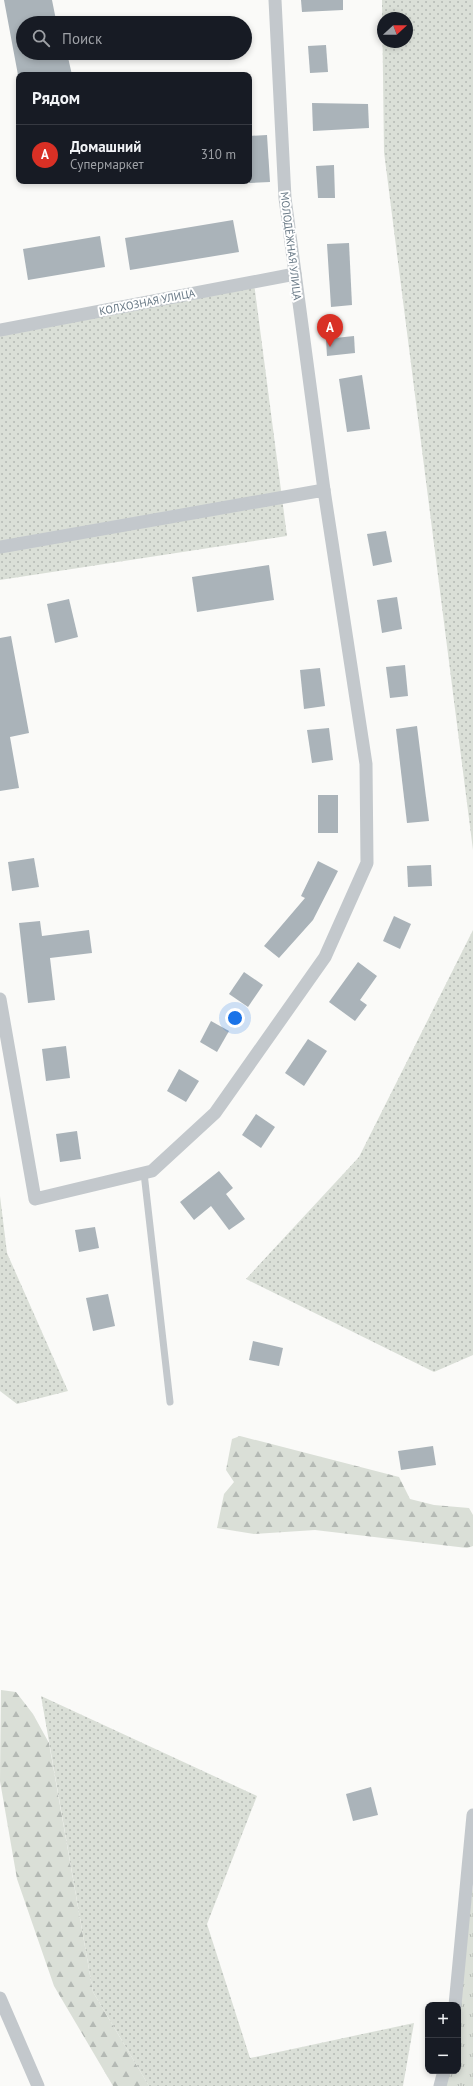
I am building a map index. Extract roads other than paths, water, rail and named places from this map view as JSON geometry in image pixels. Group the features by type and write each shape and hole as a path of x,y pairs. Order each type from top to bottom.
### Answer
{"street":[{"name":"МОЛОДЁЖНАЯ УЛИЦА","path":"0,999 35,1199 152,1171 215,1113 325,957 367,863 366,764 324,490 285,198 274,0"},
{"name":"КОЛХОЗНАЯ УЛИЦА","path":"0,330 295,274"},
{"path":"0,547 324,490"},
{"path":"455,2002 473,1815"},
{"path":"0,1998 38,2086"},
{"path":"440,2086 443,2074"}],"lane":[{"path":"144,1173 170,1402"}],"place":[{"name":"Домашний","path":"330,347"}]}
